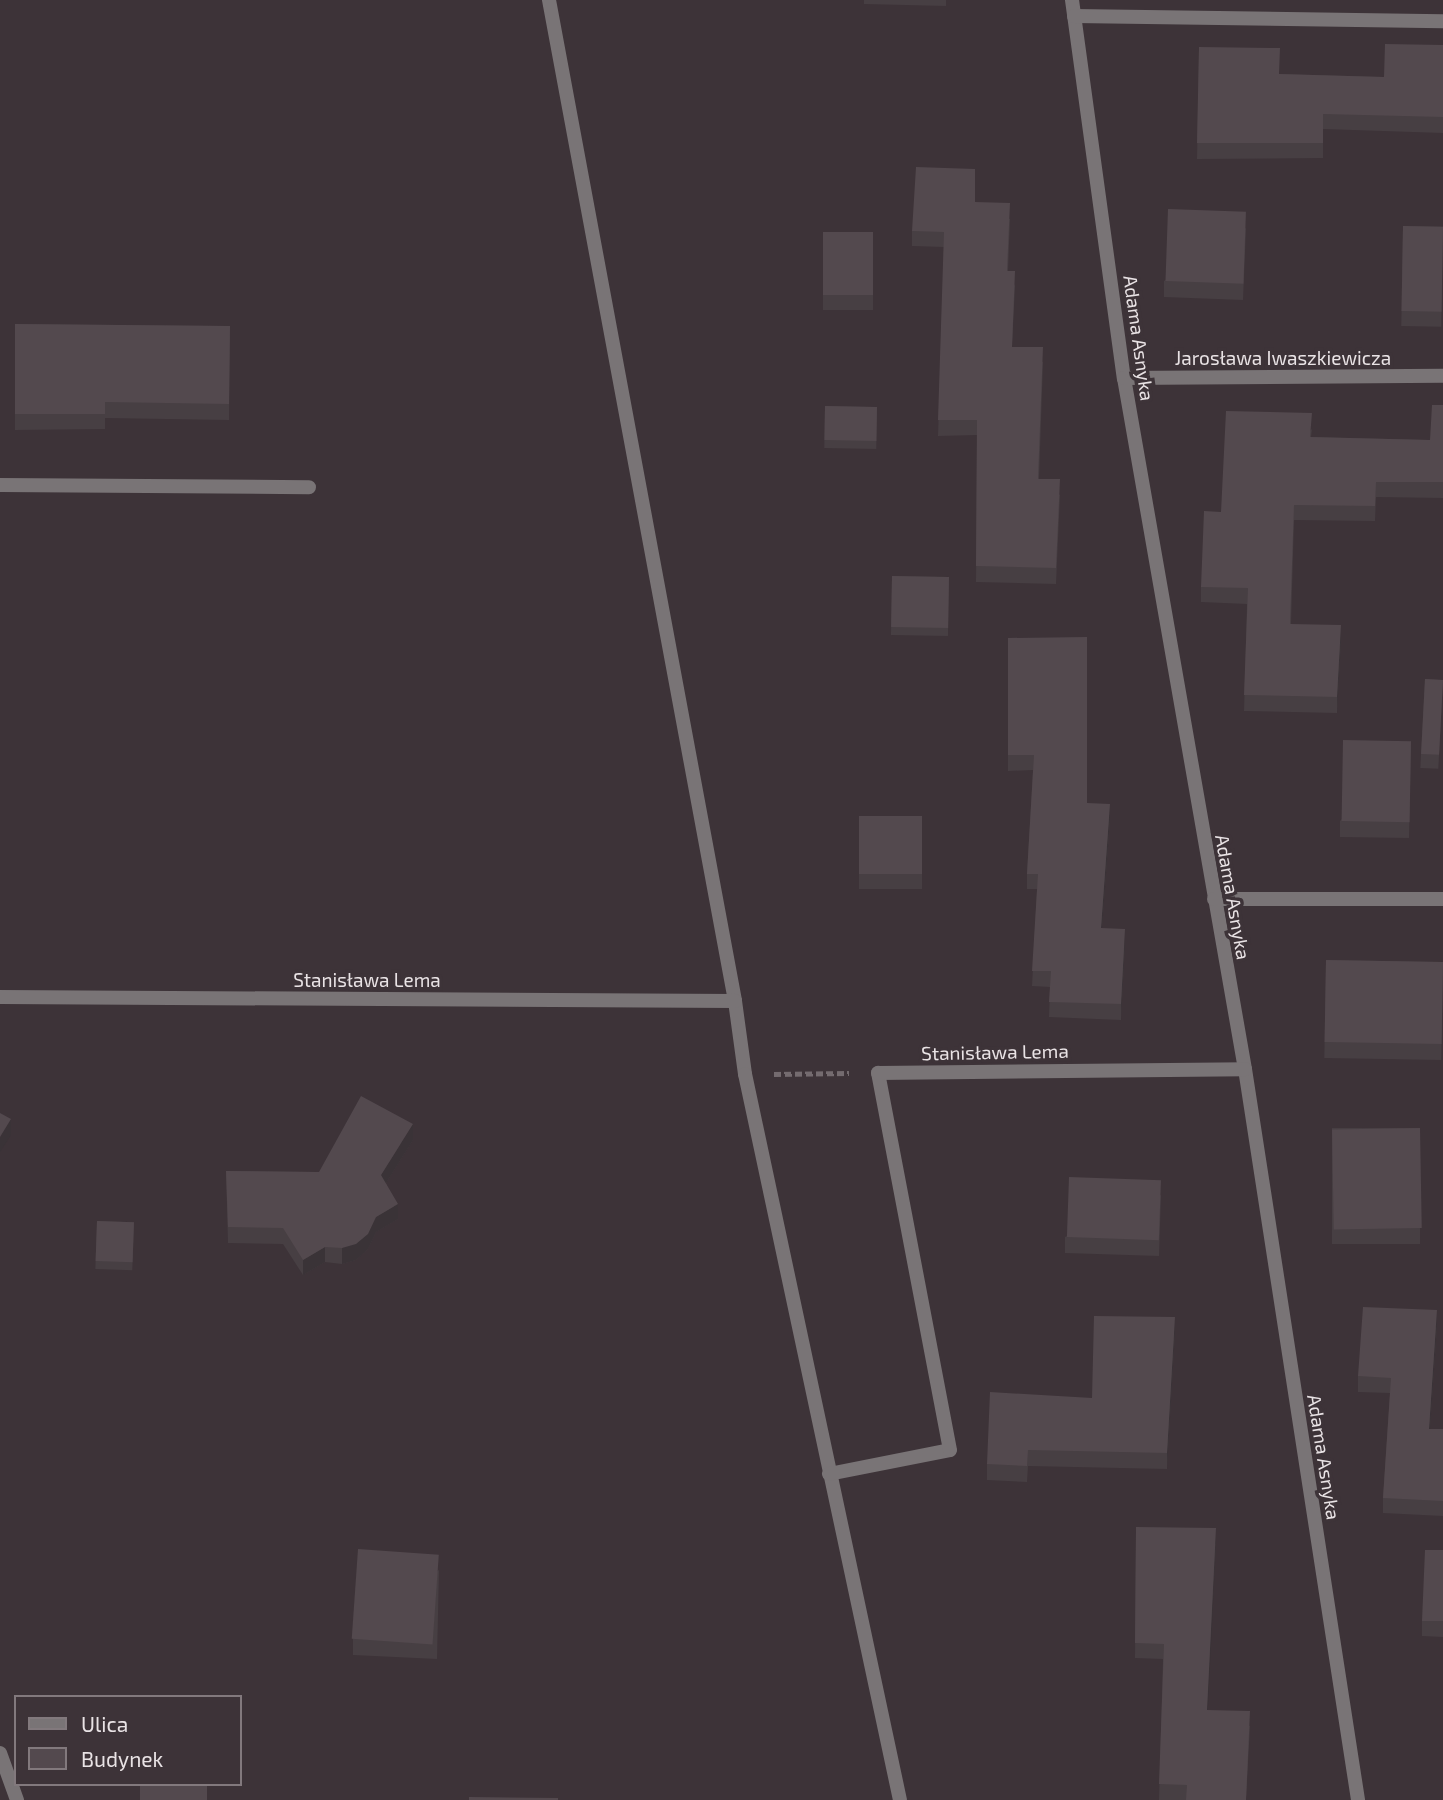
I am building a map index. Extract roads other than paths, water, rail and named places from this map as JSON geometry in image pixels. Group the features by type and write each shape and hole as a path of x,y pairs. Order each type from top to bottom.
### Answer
{"street":[{"path":"549,0 735,1002 745,1074 900,1800"},
{"name":"Adama Asnyka","path":"1072,0 1124,378 1245,1069 1359,1800"},
{"path":"1074,16 1443,20"},
{"name":"Jarosława Iwaszkiewicza","path":"1124,378 1443,376"},
{"path":"0,485 309,487"},
{"path":"1214,899 1443,899"},
{"name":"Stanisława Lema","path":"0,997 735,1002"},
{"name":"Stanisława Lema","path":"829,1474 950,1450 878,1073 1245,1069"},
{"path":"0,1753 18,1800"}]}
